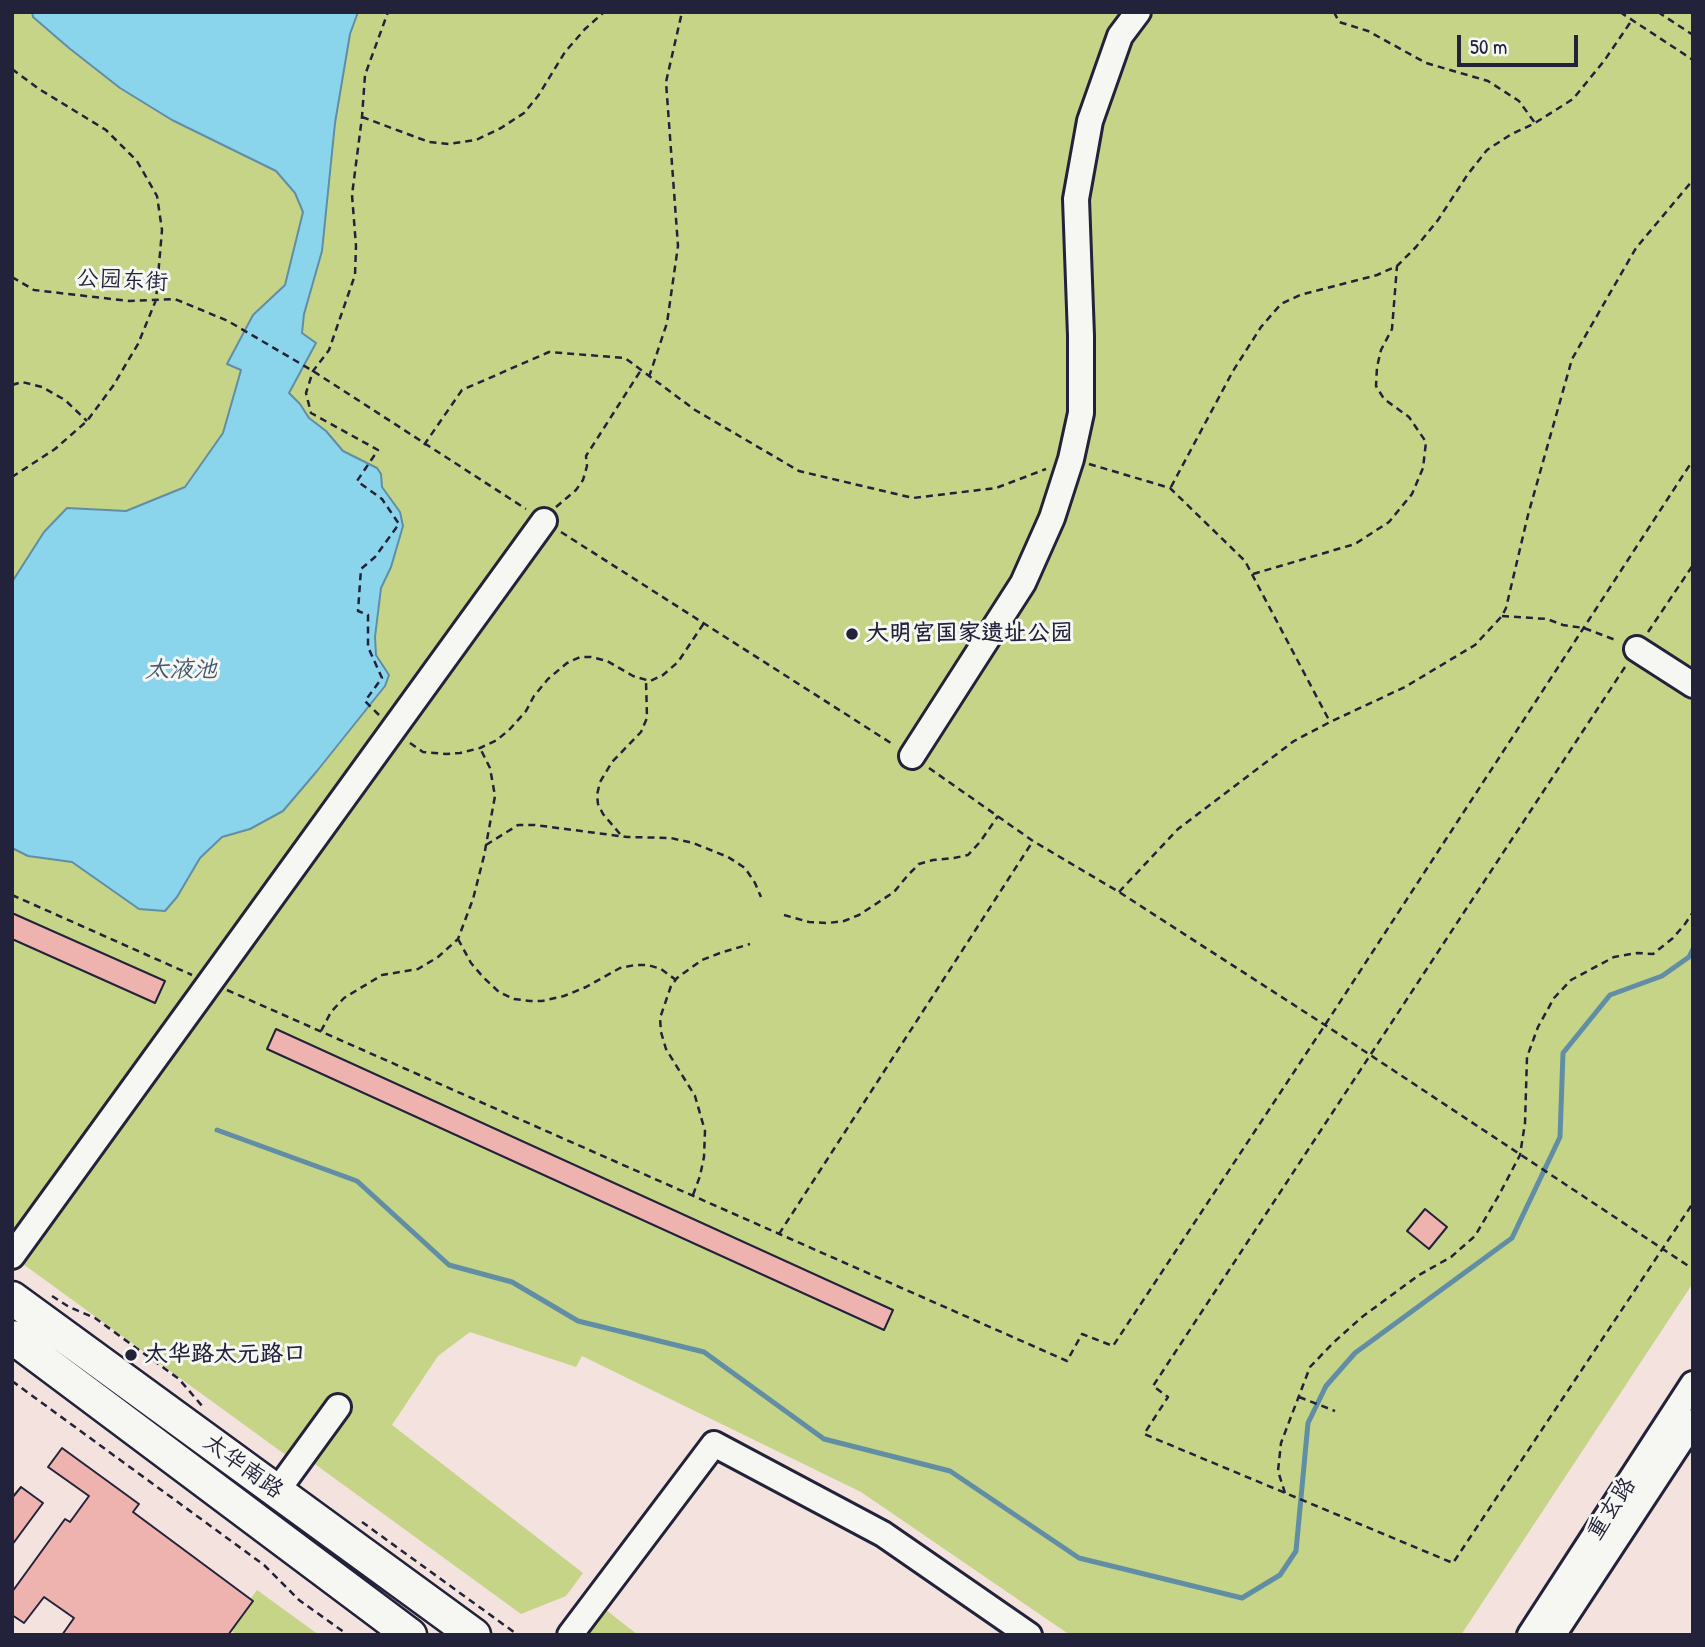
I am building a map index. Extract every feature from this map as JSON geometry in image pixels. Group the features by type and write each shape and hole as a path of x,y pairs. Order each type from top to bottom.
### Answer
{"main road":[{"name":"太华南路","path":"12,1298 474,1635"},
{"name":"太华南路","path":"12,1337 410,1635"}],"street":[{"path":"912,756 1023,583 1052,518 1070,459 1081,413 1076,199 1090,121 1120,36 1138,12"},
{"path":"12,1256 544,521"},
{"path":"1637,649 1693,685"},
{"name":"重玄路","path":"1530,1635 1693,1384"},
{"path":"277,1491 338,1407"},
{"name":"重玄路","path":"1553,1635 1693,1422"},
{"path":"570,1635 714,1444 883,1534 1025,1634"}],"path":[{"path":"373,708 365,701 382,678 368,647 368,615 358,611 361,569 375,557 399,524 382,499 357,481 378,450 311,413 306,393 313,371 329,350 355,275 352,195 365,75 388,12"},
{"path":"362,117 429,142 449,144 476,140 524,113 565,52 604,12"},
{"path":"649,377 667,323 678,246 666,82 682,12"},
{"path":"1334,12 1339,22 1367,32 1426,64 1488,80 1519,101 1535,123"},
{"path":"1620,12 1693,60"},
{"path":"1658,12 1693,35"},
{"path":"1170,488 1233,371 1261,327 1281,303 1300,295 1377,275 1397,266 1438,220 1487,150 1573,99 1632,20"},
{"path":"12,69 106,131 137,161 157,195 162,230 156,300 138,344 113,386 87,421 55,449 12,477"},
{"path":"1119,892 1178,829 1294,741 1405,687 1475,645 1502,616 1572,359 1636,248 1692,181"},
{"path":"1252,574 1355,544 1390,522 1412,494 1423,468 1426,442 1409,416 1384,399 1376,386 1381,350 1392,329 1397,266"},
{"name":"公园东街","path":"12,277 34,290 129,301 175,299 228,321 313,371 424,445 912,756 1033,841 1119,892 1325,1025 1693,1269"},
{"path":"424,445 462,390 549,352 625,358 695,410 799,471 914,498 996,488 1070,459 1170,488 1245,561 1330,722"},
{"path":"544,521 576,491 583,480 587,466 586,456 640,370"},
{"path":"12,385 22,382 42,387 65,400 87,421"},
{"path":"12,895 1068,1361 1082,1334 1113,1346 1693,460"},
{"path":"1693,565 1153,1386 1168,1397 1143,1434 1452,1563 1693,1203"},
{"path":"1502,616 1547,619 1584,628 1637,649"},
{"path":"392,730 423,752 446,754 480,748 510,729 526,712 534,696 548,679 567,663 580,657 591,657 607,661 633,676 650,681 663,676 678,662 704,623"},
{"path":"621,836 603,814 597,795 600,782 612,762 641,732 647,718 646,680"},
{"path":"320,1032 331,1012 344,998 382,975 418,969 438,957 458,939 473,900 495,796 490,768 480,748"},
{"path":"784,915 809,922 828,923 859,915 894,892 919,864 968,855 998,816"},
{"path":"486,845 518,825 621,836 671,838 720,853 745,868 761,897"},
{"path":"779,1234 1033,841"},
{"path":"1285,1493 1278,1471 1281,1443 1310,1367 1362,1317 1419,1275 1451,1257 1475,1236 1499,1195 1520,1155 1525,1123 1527,1057 1538,1027 1554,998 1571,980 1614,957 1637,953 1653,954 1673,938 1693,912"},
{"path":"458,939 482,977 499,992 514,999 542,1001 564,996 620,968 635,965 649,965 660,969 676,980"},
{"path":"692,1196 704,1157 705,1130 695,1096 666,1049 660,1018 671,986 676,980 702,960 750,944"},
{"path":"52,1296 95,1318 179,1379 204,1407"},
{"path":"12,1381 264,1565 299,1600 348,1635"},
{"path":"1298,1397 1335,1411"},
{"path":"359,1520 518,1635"}],"green space":[{"name":"大明宫国家遗址公园","path":"12,12 1693,12 1693,1283 1461,1635 1070,1635 861,1492 582,1356 576,1367 470,1332 438,1356 392,1425 583,1573 566,1596 521,1614 312,1462 305,1469 12,1256"},
{"path":"257,1590 319,1635 237,1635 229,1629"},
{"path":"594,1609 602,1615 606,1610 638,1635 583,1635"}],"water":[{"name":"太液池","path":"32,12 358,12 350,34 335,123 322,251 304,314 302,333 316,343 289,393 309,418 326,431 343,451 377,468 381,474 382,487 400,512 403,526 391,567 381,588 375,637 376,655 389,675 385,686 283,811 250,829 222,837 200,858 177,897 165,911 139,909 72,862 28,856 12,848 12,582 44,532 67,508 126,511 185,487 223,433 241,370 227,364 253,315 285,285 303,212 295,193 276,171 172,120 120,88 33,17"}],"building":[{"path":"12,913 165,981 155,1003 12,939"},
{"path":"276,1029 893,1310 884,1330 267,1049"},
{"path":"1425,1209 1447,1227 1429,1249 1407,1231"},
{"path":"62,1448 139,1504 133,1512 253,1601 228,1635 62,1635 74,1618 44,1597 24,1623 12,1615 12,1592 65,1519 70,1522 89,1496 48,1467"},
{"path":"21,1487 43,1503 12,1545 12,1498"}],"waterway":[{"path":"217,1130 357,1181 449,1265 512,1282 578,1321 704,1352 824,1439 950,1471 1079,1558 1242,1598 1280,1575 1296,1551 1308,1423 1326,1386 1355,1353 1512,1238 1560,1137 1563,1053 1610,995 1662,976 1689,957 1693,949"}],"place":[{"name":"大明宫国家遗址公园","path":"852,634"},
{"name":"太华路太元路口","path":"131,1355"}]}
